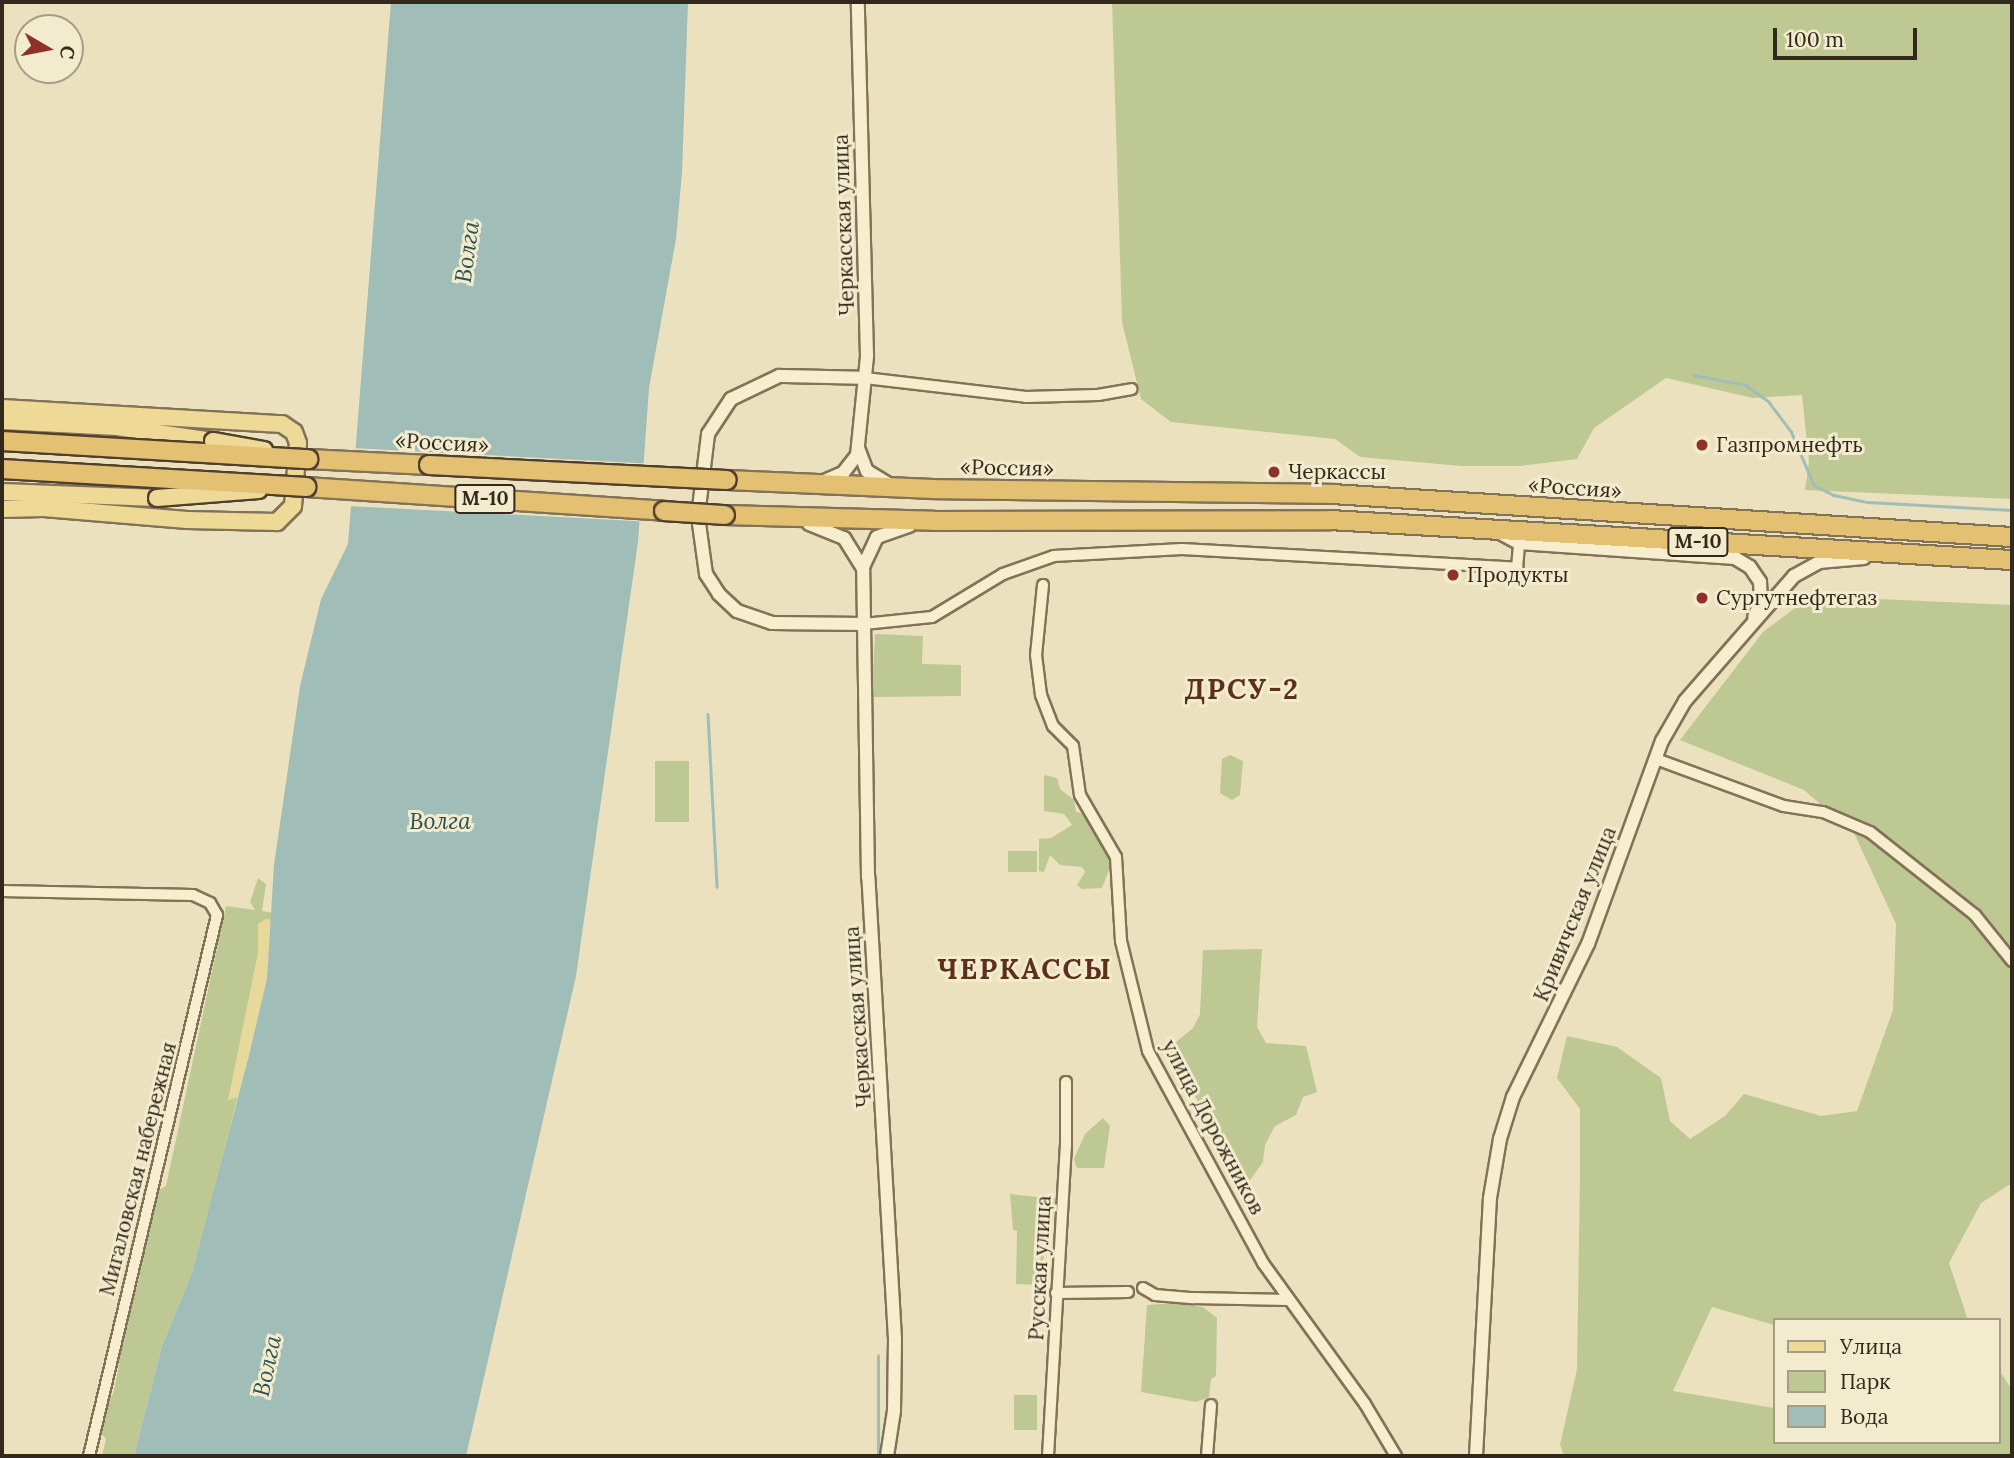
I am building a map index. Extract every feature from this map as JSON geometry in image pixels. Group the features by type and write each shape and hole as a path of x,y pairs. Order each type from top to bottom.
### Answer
{"highway":[{"name":"«Россия»","path":"2,441 754,482 933,489 1332,494 2012,537"},
{"name":"М-10","path":"2,469 725,515 934,521 1330,520 2012,560"}],"main road":[{"path":"2,408 282,424 293,429 298,443 293,506 276,522 187,520 43,508 2,509"},
{"path":"2,421 117,427 308,459"},
{"path":"2,492 157,498 306,487"}],"street":[{"name":"Черкасская улица","path":"754,482 834,478 849,468 858,447 865,379 858,2"},
{"path":"1131,388 1098,395 1026,397 865,379 779,376 732,398 708,434 698,516 704,568 715,590 737,611 772,623 864,624 932,617 1003,574 1054,556 1182,549 1517,568 1519,543"},
{"path":"858,447 862,465 878,480 933,489"},
{"name":"Черкасская улица","path":"751,516 835,531 854,550 863,574"},
{"name":"Черкасская улица","path":"887,1456 894,1411 895,1339 868,877 863,574 866,552 879,534 934,521"},
{"path":"1496,531 1519,543 1735,558 1753,569 1761,586 1760,604 1750,626"},
{"name":"Кривичская улица","path":"1476,1456 1490,1198 1500,1139 1513,1097 1588,944 1656,759 1685,701 1750,626 1808,566 1899,554"},
{"name":"улица Дорожников","path":"1043,585 1037,655 1041,695 1053,726 1073,746 1080,795 1116,857 1121,941 1147,1051 1288,1300 1365,1404 1396,1456"},
{"path":"1656,759 1784,806 1823,812 1870,832 1975,915 2012,961"},
{"name":"Мигаловская набережная","path":"2,891 200,897 212,905 217,922 89,1456"},
{"name":"Русская улица","path":"1048,1456 1066,1146 1066,1082"},
{"path":"1143,1288 1155,1295 1288,1300"},
{"path":"1056,1293 1128,1292"},
{"path":"1207,1456 1211,1405"}],"green space":[{"path":"1112,2 2012,2 2012,499 1805,490 1809,462 1802,395 1753,398 1666,378 1594,428 1577,459 1520,466 1462,466 1360,457 1335,439 1171,422 1141,399 1122,322"},
{"path":"1811,596 2012,605 2012,1183 1981,1203 1949,1263 1967,1318 1772,1318 1772,1324 1712,1307 1673,1391 1772,1408 1772,1444 2000,1444 2000,1371 2012,1390 2012,1456 1564,1456 1560,1445 1577,1369 1580,1109 1557,1078 1567,1036 1617,1047 1661,1078 1670,1121 1690,1139 1725,1116 1744,1094 1821,1116 1857,1111 1893,1010 1896,924 1854,833 1804,790 1680,740 1763,632"},
{"path":"875,634 923,636 922,664 961,665 961,696 872,697"},
{"path":"1230,755 1243,761 1240,795 1232,800 1220,793 1222,759"},
{"path":"655,761 689,761 689,822 655,822"},
{"path":"1044,775 1057,778 1060,789 1074,800 1076,812 1087,814 1106,849 1111,865 1102,888 1082,889 1077,885 1085,872 1082,867 1060,865 1050,855 1044,872 1039,871 1039,839 1051,838 1072,825 1064,814 1044,811"},
{"path":"1008,851 1037,851 1037,872 1008,872"},
{"path":"258,878 266,884 262,911 274,913 267,979 207,1219 193,1270 162,1346 134,1456 102,1456 106,1439 99,1431 106,1402 113,1394 119,1366 116,1358 140,1276 137,1271 157,1191 166,1186 226,906 255,910 250,902"},
{"path":"1262,949 1257,1027 1266,1043 1306,1046 1317,1092 1303,1097 1296,1115 1275,1126 1265,1145 1263,1162 1250,1180 1240,1179 1169,1048 1193,1028 1200,1014 1203,950"},
{"path":"1103,1118 1110,1126 1104,1168 1077,1168 1074,1159 1085,1134"},
{"path":"1010,1194 1055,1199 1051,1234 1045,1234 1042,1285 1016,1284 1017,1231 1013,1230"},
{"path":"1175,1303 1203,1307 1217,1318 1216,1376 1211,1379 1209,1397 1196,1402 1141,1392 1147,1305"},
{"path":"1014,1395 1037,1395 1037,1430 1014,1430"}],"sand":[{"path":"266,919 273,920 267,979 239,1097 228,1100 258,953 258,924"}],"water":[{"name":"Волга","path":"391,2 688,2 682,173 676,239 649,388 638,542 576,976 466,1456 134,1456 162,1346 193,1270 267,979 274,865 300,686 321,599 348,544"}],"pier":[{"path":"351,448 647,463 644,521 348,506"}],"waterway":[{"path":"1694,375 1746,385 1769,402 1791,431 1814,485 1834,495 1868,502 2012,510"},
{"path":"708,714 717,887"},
{"path":"878,1356 878,1456"}],"place":[{"name":"Газпромнефть","path":"1702,445"},
{"name":"Черкассы","path":"1274,472"},
{"name":"Продукты","path":"1453,575"},
{"name":"Сургутнефтегаз","path":"1702,598"}],"district":[{"name":"ДРСУ-2","path":"1242,689"},
{"name":"ЧЕРКАССЫ","path":"1025,969"}]}
